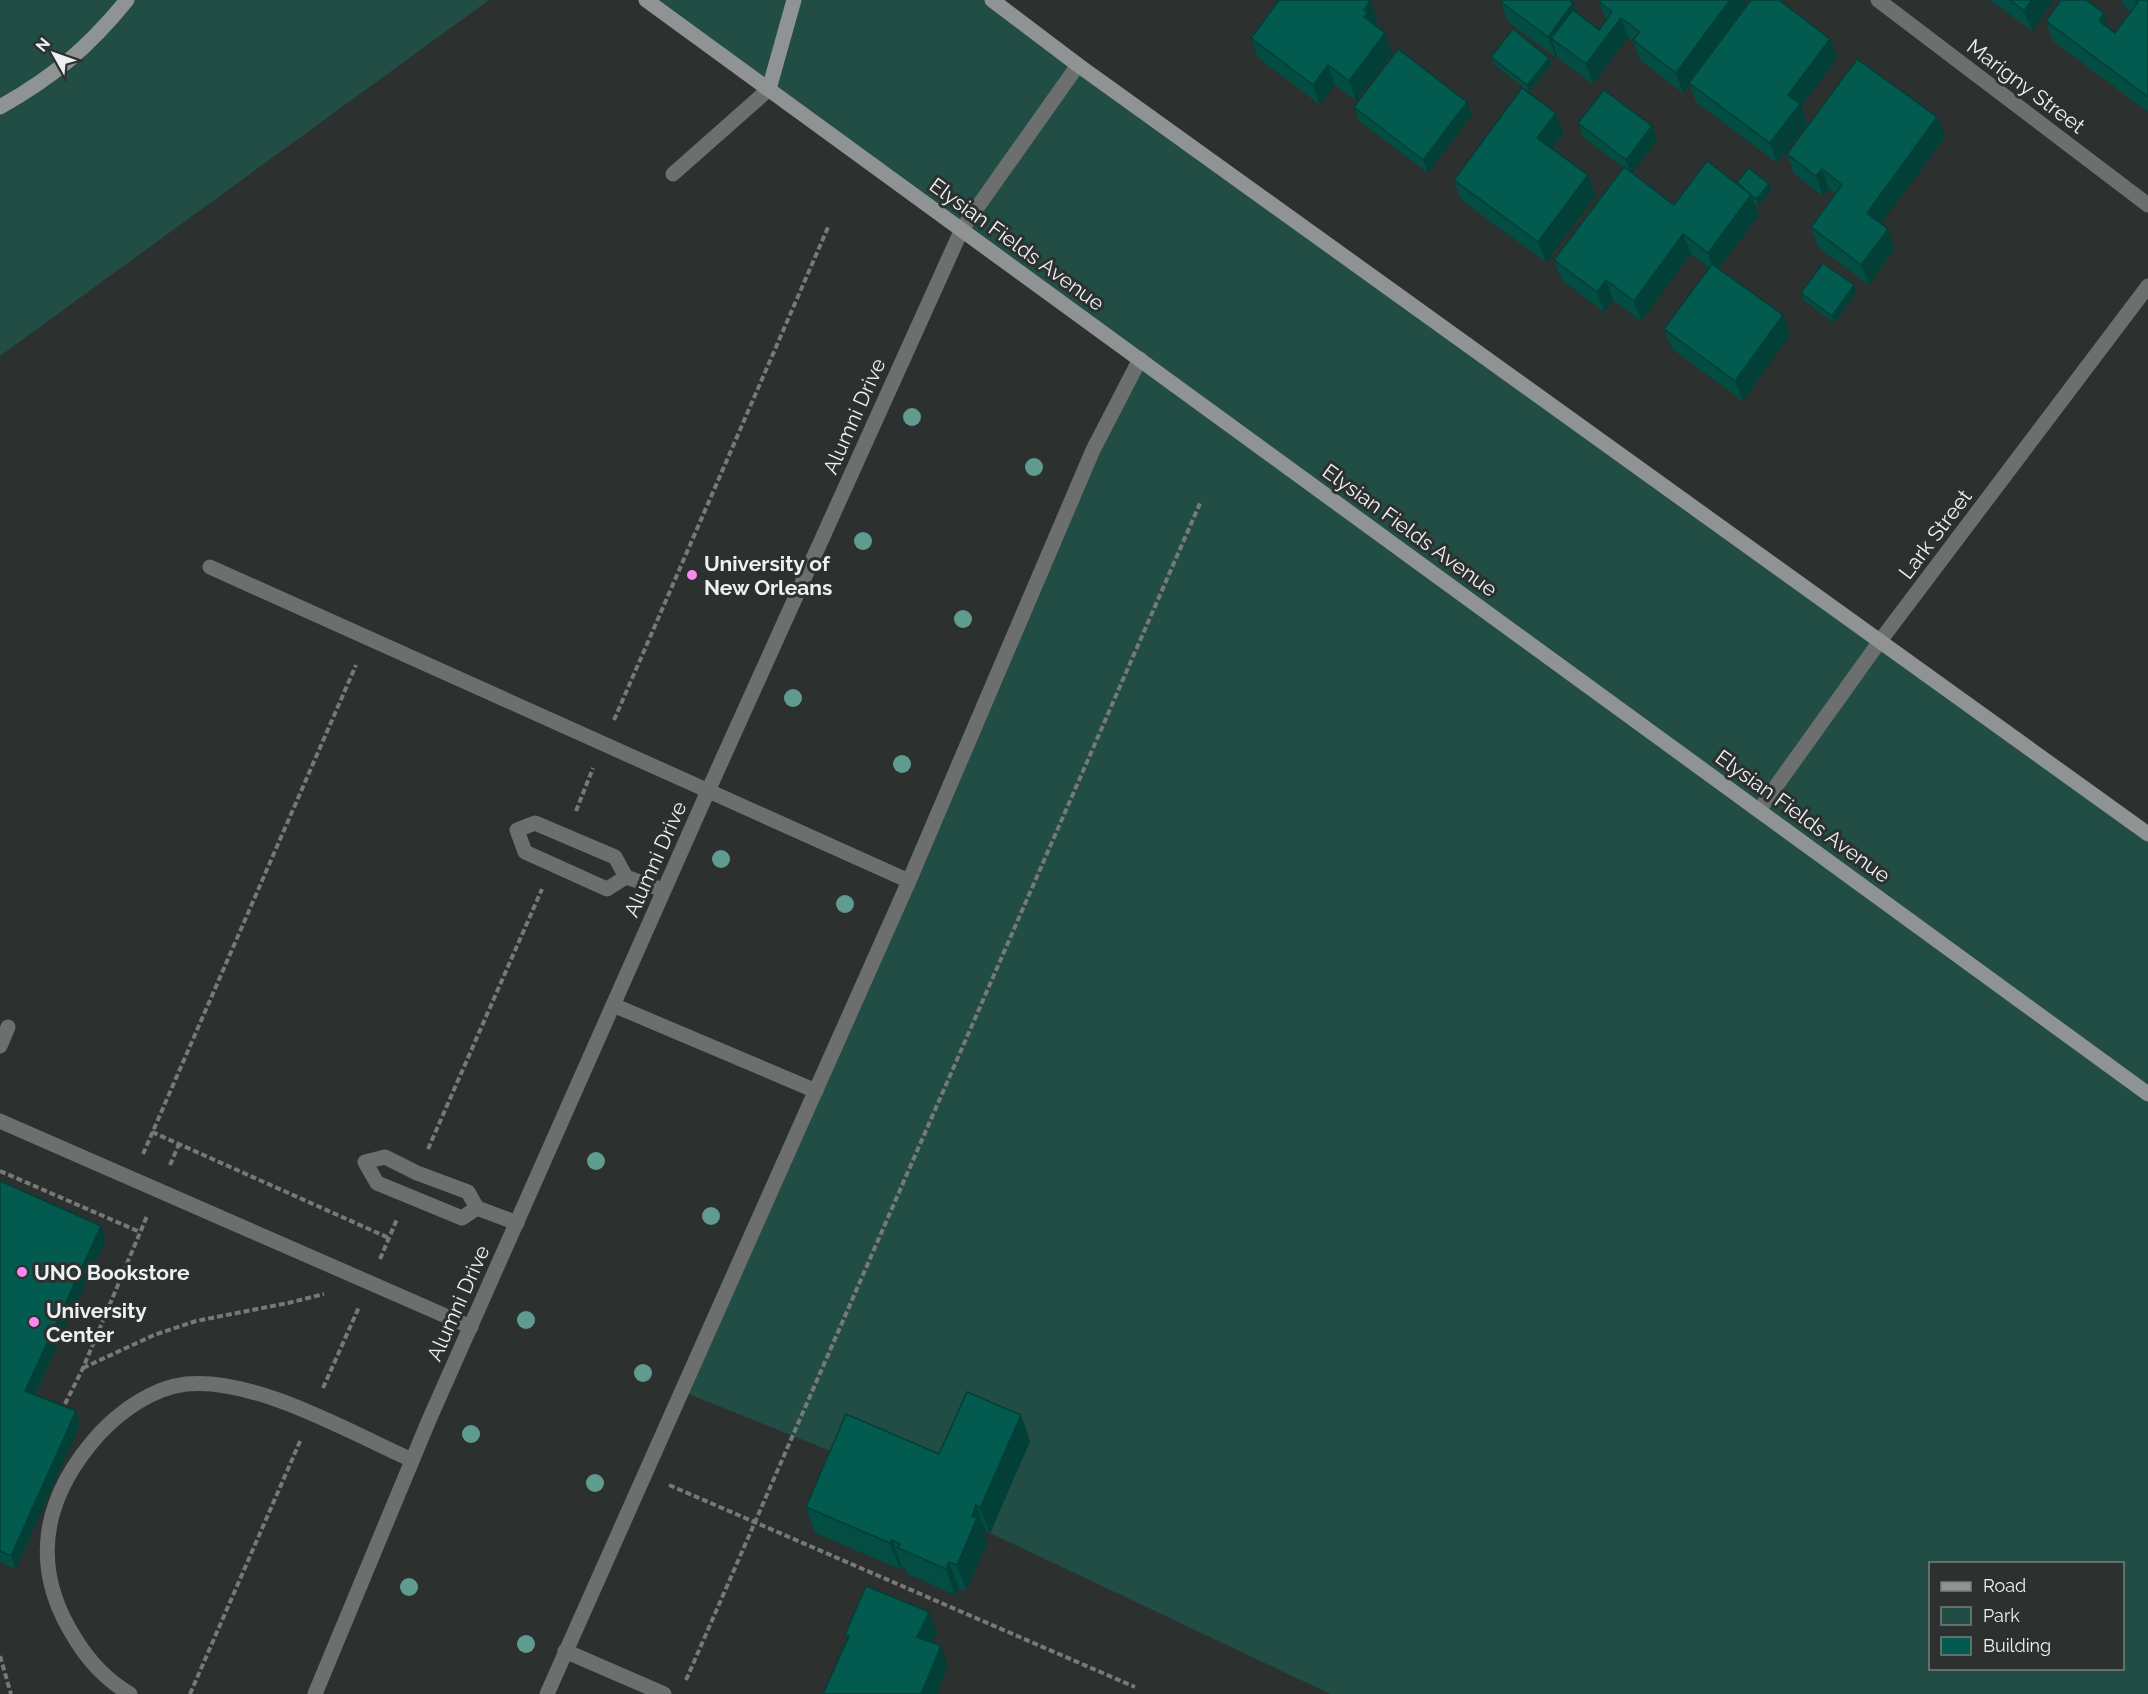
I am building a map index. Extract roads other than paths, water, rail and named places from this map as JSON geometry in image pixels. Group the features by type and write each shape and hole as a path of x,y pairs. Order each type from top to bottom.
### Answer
{"street":[{"path":"0,107 60,69 103,29 127,0"},
{"name":"Elysian Fields Avenue","path":"646,0 2148,1094"},
{"path":"673,174 769,89 794,0"},
{"path":"992,0 1078,65 2148,834"},
{"name":"Marigny Street","path":"1878,0 2148,205"},
{"name":"Alumni Drive","path":"315,1694 412,1460 663,890 962,229 1078,65"},
{"name":"Lark Street","path":"1759,810 1880,641 2148,286"},
{"path":"547,1694 909,881 1093,450 1140,359"},
{"path":"210,567 909,881"},
{"path":"626,877 607,889 525,852 517,830 535,823 615,857 626,877 663,890"},
{"path":"613,1005 816,1091"},
{"path":"0,1046 8,1027"},
{"path":"0,1121 471,1327"},
{"path":"477,1208 462,1218 377,1183 365,1162 385,1157 417,1173 468,1192 477,1208 517,1223"},
{"path":"130,1694 102,1673 83,1652 63,1620 53,1593 46,1563 48,1530 56,1501 85,1449 114,1419 150,1395 184,1384 219,1384 252,1391 412,1460"},
{"path":"566,1651 664,1694"}],"place":[{"name":"University of New Orleans","path":"692,575"},
{"name":"UNO Bookstore","path":"22,1272"},
{"name":"University Center","path":"34,1322"}]}
